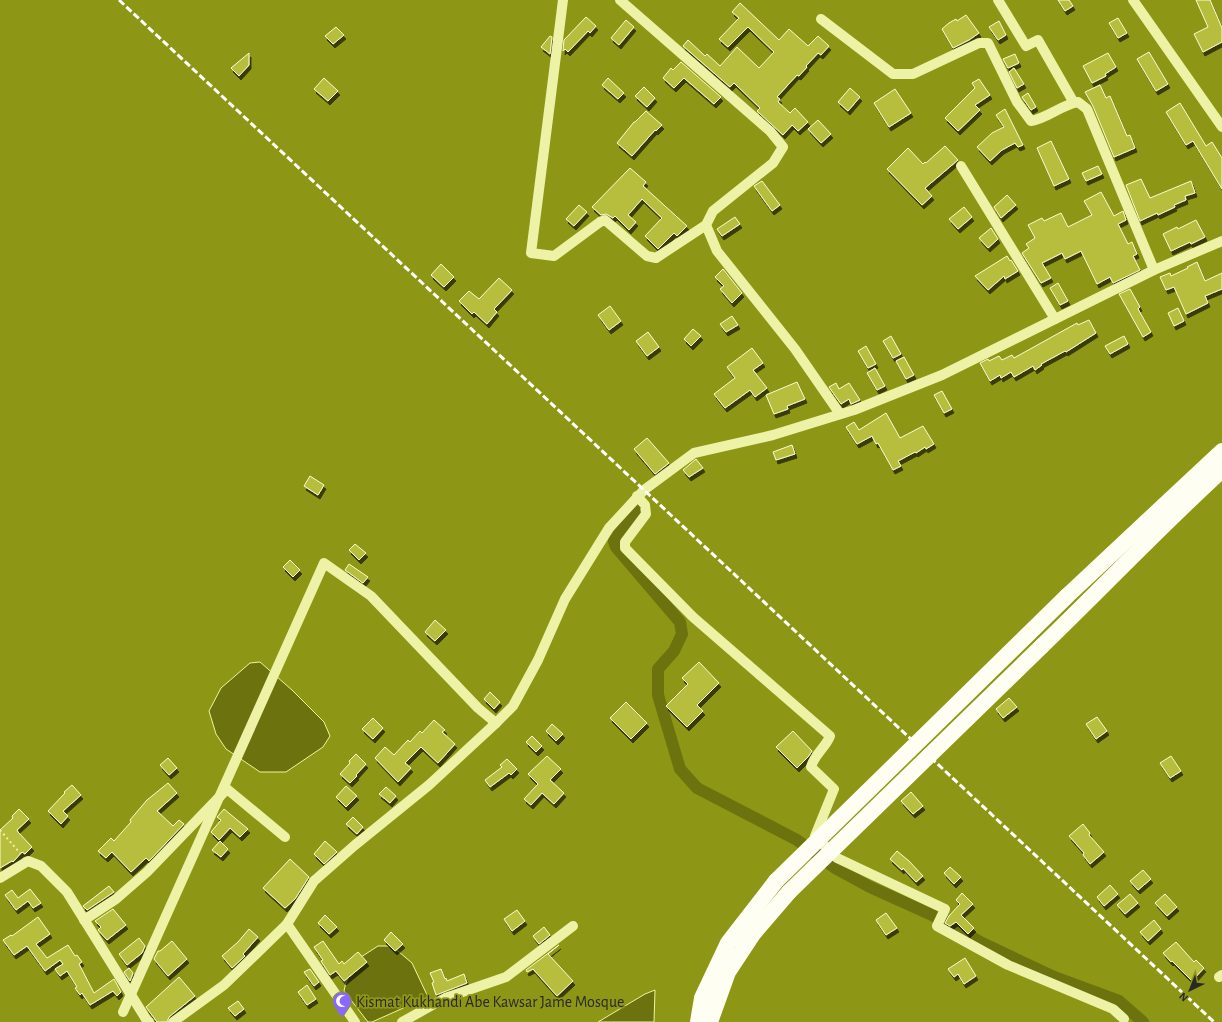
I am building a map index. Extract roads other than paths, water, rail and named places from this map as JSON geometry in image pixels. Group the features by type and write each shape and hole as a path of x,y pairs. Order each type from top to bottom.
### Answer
{"main road":[{"path":"698,1022 702,998 728,943 776,881 1067,596 1222,451"},
{"path":"710,1022 728,972 753,934 789,892 1082,608 1163,525 1222,470"}],"street":[{"path":"563,0 531,253 554,256 604,220 647,256 656,258 706,225 713,211 773,163 783,146 770,131 620,0"},
{"path":"998,0 1026,46 1038,40 1074,103"},
{"path":"1133,0 1222,128"},
{"path":"821,19 893,74 913,74 979,43 988,44 1017,102 1031,120 1039,119 1068,104 1078,102 1086,108 1154,270"},
{"path":"961,166 1055,319"},
{"path":"706,225 717,251 795,349 840,414"},
{"path":"172,1022 224,985 287,924 314,881 355,845 430,785 496,724 513,706 538,660 566,599 609,528 637,496 694,452 773,435 854,410 942,375 1154,270 1222,241"},
{"path":"637,496 645,505 646,514 625,542 625,548 693,617 830,736 828,741 812,762 811,767 834,789 815,836 837,858 945,909 937,926 1008,966 1113,1009 1123,1021"},
{"path":"123,1012 324,563 371,596 478,708 496,724"},
{"path":"84,920 116,899 147,872 227,789 285,837"},
{"path":"0,878 28,861 41,866 67,892 146,1020 149,1022"},
{"path":"287,924 355,1022"},
{"path":"402,1022 445,998 506,977 573,926"}],"waterway":[{"path":"637,509 614,541 616,547 680,622 682,634 674,651 658,669 658,695 680,769 697,788 797,840 835,868 870,887 932,915 982,943 1054,977 1119,1001 1143,1022"}],"railway":[{"path":"119,0 1214,1022"}],"place":[{"name":"Kismat Kukhandi Abe Kawsar Jame Mosque","path":"342,1018"}]}
